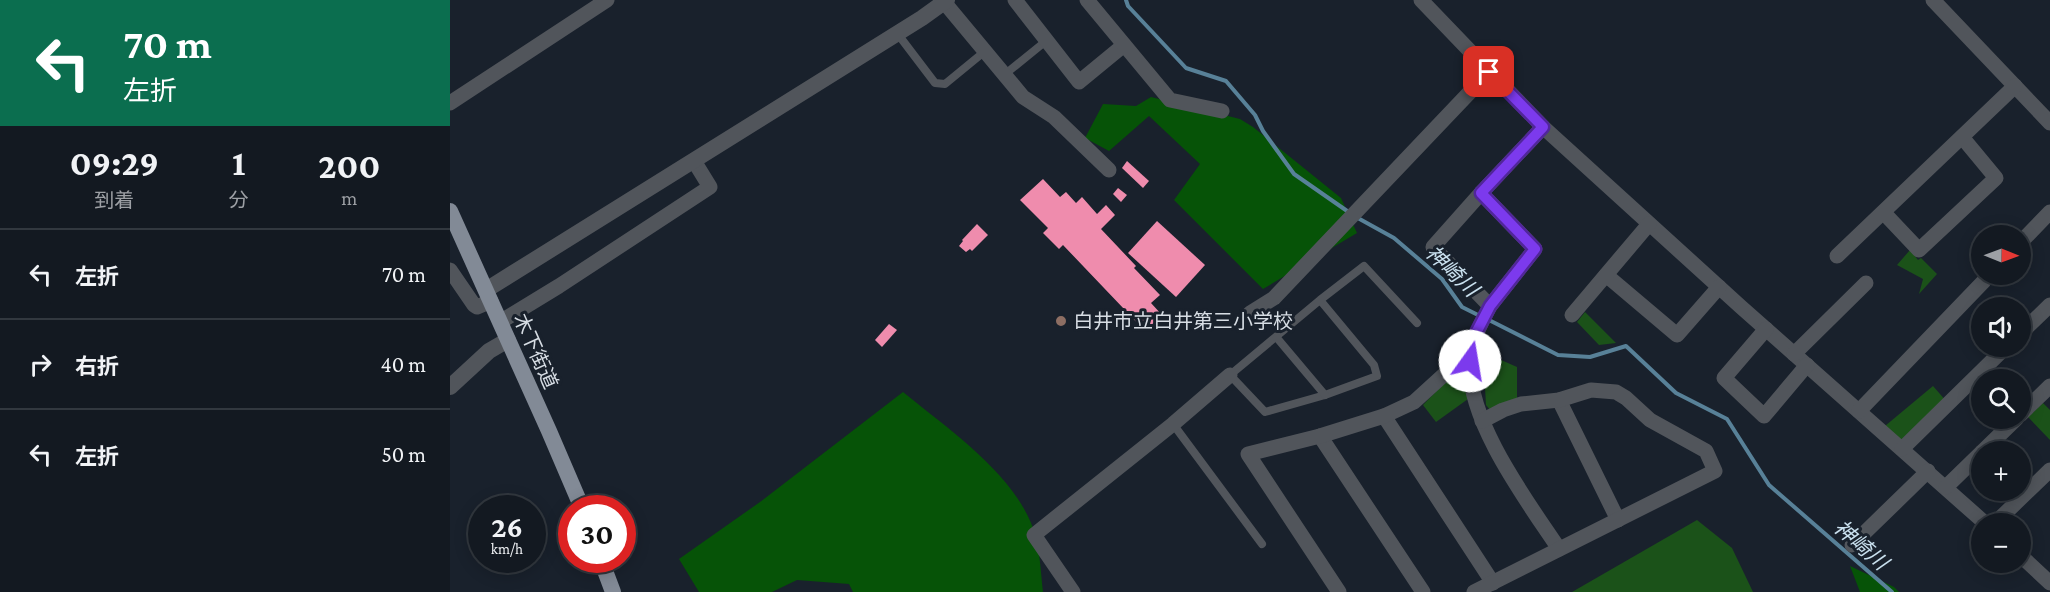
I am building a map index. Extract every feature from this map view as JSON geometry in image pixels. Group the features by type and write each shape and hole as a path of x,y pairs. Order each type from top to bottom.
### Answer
{"main road":[{"name":"木下街道","path":"450,211 576,495"},
{"path":"606,573 614,592"}],"street":[{"path":"450,103 607,0"},
{"path":"1015,0 1079,82 1124,45"},
{"path":"1088,0 1170,100 1222,111"},
{"path":"1421,0 1543,127 1974,513"},
{"path":"1933,0 2050,123"},
{"path":"450,271 477,308 489,295 946,1 984,52 1023,97 1054,117 1108,170"},
{"path":"1250,313 1274,298 1489,72"},
{"path":"1837,256 2015,86"},
{"path":"1490,306 1433,247 1543,127"},
{"path":"1884,213 1919,250 1996,178 1962,137"},
{"path":"500,322 710,187 694,161"},
{"path":"1481,193 1535,249 1490,306 1477,331 1470,361 1473,395 1482,421 1514,481 1559,549"},
{"path":"2031,232 2050,212"},
{"path":"1572,315 1650,224"},
{"path":"1606,275 1677,335 1719,287"},
{"path":"1794,354 1866,283"},
{"path":"1859,411 1981,285"},
{"path":"2031,323 2050,305"},
{"path":"1766,328 1724,378 1764,416 1807,365"},
{"path":"450,387 489,351 508,340"},
{"path":"1902,449 1996,357"},
{"path":"1339,592 1248,454 1320,436 1384,416 1414,402 1459,361 1470,361"},
{"path":"1072,592 1034,535 1173,424 1230,375"},
{"path":"2031,404 2050,386"},
{"path":"1474,592 1715,471 1706,451 1650,420 1616,392 1591,390 1559,400 1521,404 1482,421"},
{"path":"1559,400 1618,520"},
{"path":"1384,416 1493,583"},
{"path":"1993,441 2006,429"},
{"path":"1320,436 1423,592"},
{"path":"1946,487 1971,463"},
{"path":"2005,513 2050,470"},
{"path":"1852,545 1928,471"},
{"path":"2031,564 2049,579"}],"lane":[{"path":"897,33 936,83 945,84 984,52"},
{"path":"1004,75 1046,41"},
{"path":"1320,300 1374,365 1377,376 1325,395 1265,412 1230,375 1320,300 1364,266 1417,323"},
{"path":"1277,338 1325,395"},
{"path":"1173,424 1262,544"}],"green space":[{"path":"1151,97 1240,119 1253,127 1341,198 1357,233 1263,289 1174,200 1200,164 1149,116 1109,151 1085,138 1103,104 1136,106"},
{"path":"1910,250 1918,260 1921,258 1937,274 1919,294 1923,279 1897,265"},
{"path":"1585,312 1616,343 1599,345 1577,322"},
{"path":"1483,352 1517,367 1517,399 1491,411 1486,405"},
{"path":"1463,369 1467,374 1468,399 1436,422 1423,405 1457,370"},
{"path":"1933,386 1947,402 1901,440 1885,426"},
{"path":"903,392 961,438 999,474 1015,494 1036,537 1043,592 853,592 849,584 797,580 772,592 699,592 679,559 760,502"},
{"path":"2043,403 2050,410 2050,440 2031,420 2031,414"},
{"path":"1697,520 1732,548 1753,592 1572,592"},
{"path":"1850,566 1894,587 1899,592 1860,592"}],"building":[{"path":"1127,161 1149,181 1143,188 1122,168"},
{"path":"1043,179 1060,197 1066,192 1076,203 1082,197 1097,214 1106,205 1115,215 1101,229 1160,295 1151,303 1162,315 1145,331 1063,245 1059,249 1043,233 1048,228 1020,200"},
{"path":"1118,188 1127,195 1121,202 1113,194"},
{"path":"1157,221 1205,265 1176,297 1128,253"},
{"path":"977,224 988,235 972,251 970,249 966,252 959,246"},
{"path":"889,324 897,330 882,347 875,340"}],"waterway":[{"name":"神崎川","path":"1126,0 1128,6 1186,68 1226,81 1255,115 1263,131 1294,174 1350,213"},
{"name":"神崎川","path":"1356,217 1394,238 1442,279 1462,307 1480,316"},
{"name":"神崎川","path":"1487,319 1558,355 1590,357 1626,346 1676,393 1727,419 1769,485 1892,592"}],"place":[{"name":"白井市立白井第三小学校","path":"1061,321"}],"route":[{"path":"1470,361 1477,331 1490,306 1535,249 1481,193 1543,127 1489,72"}]}
